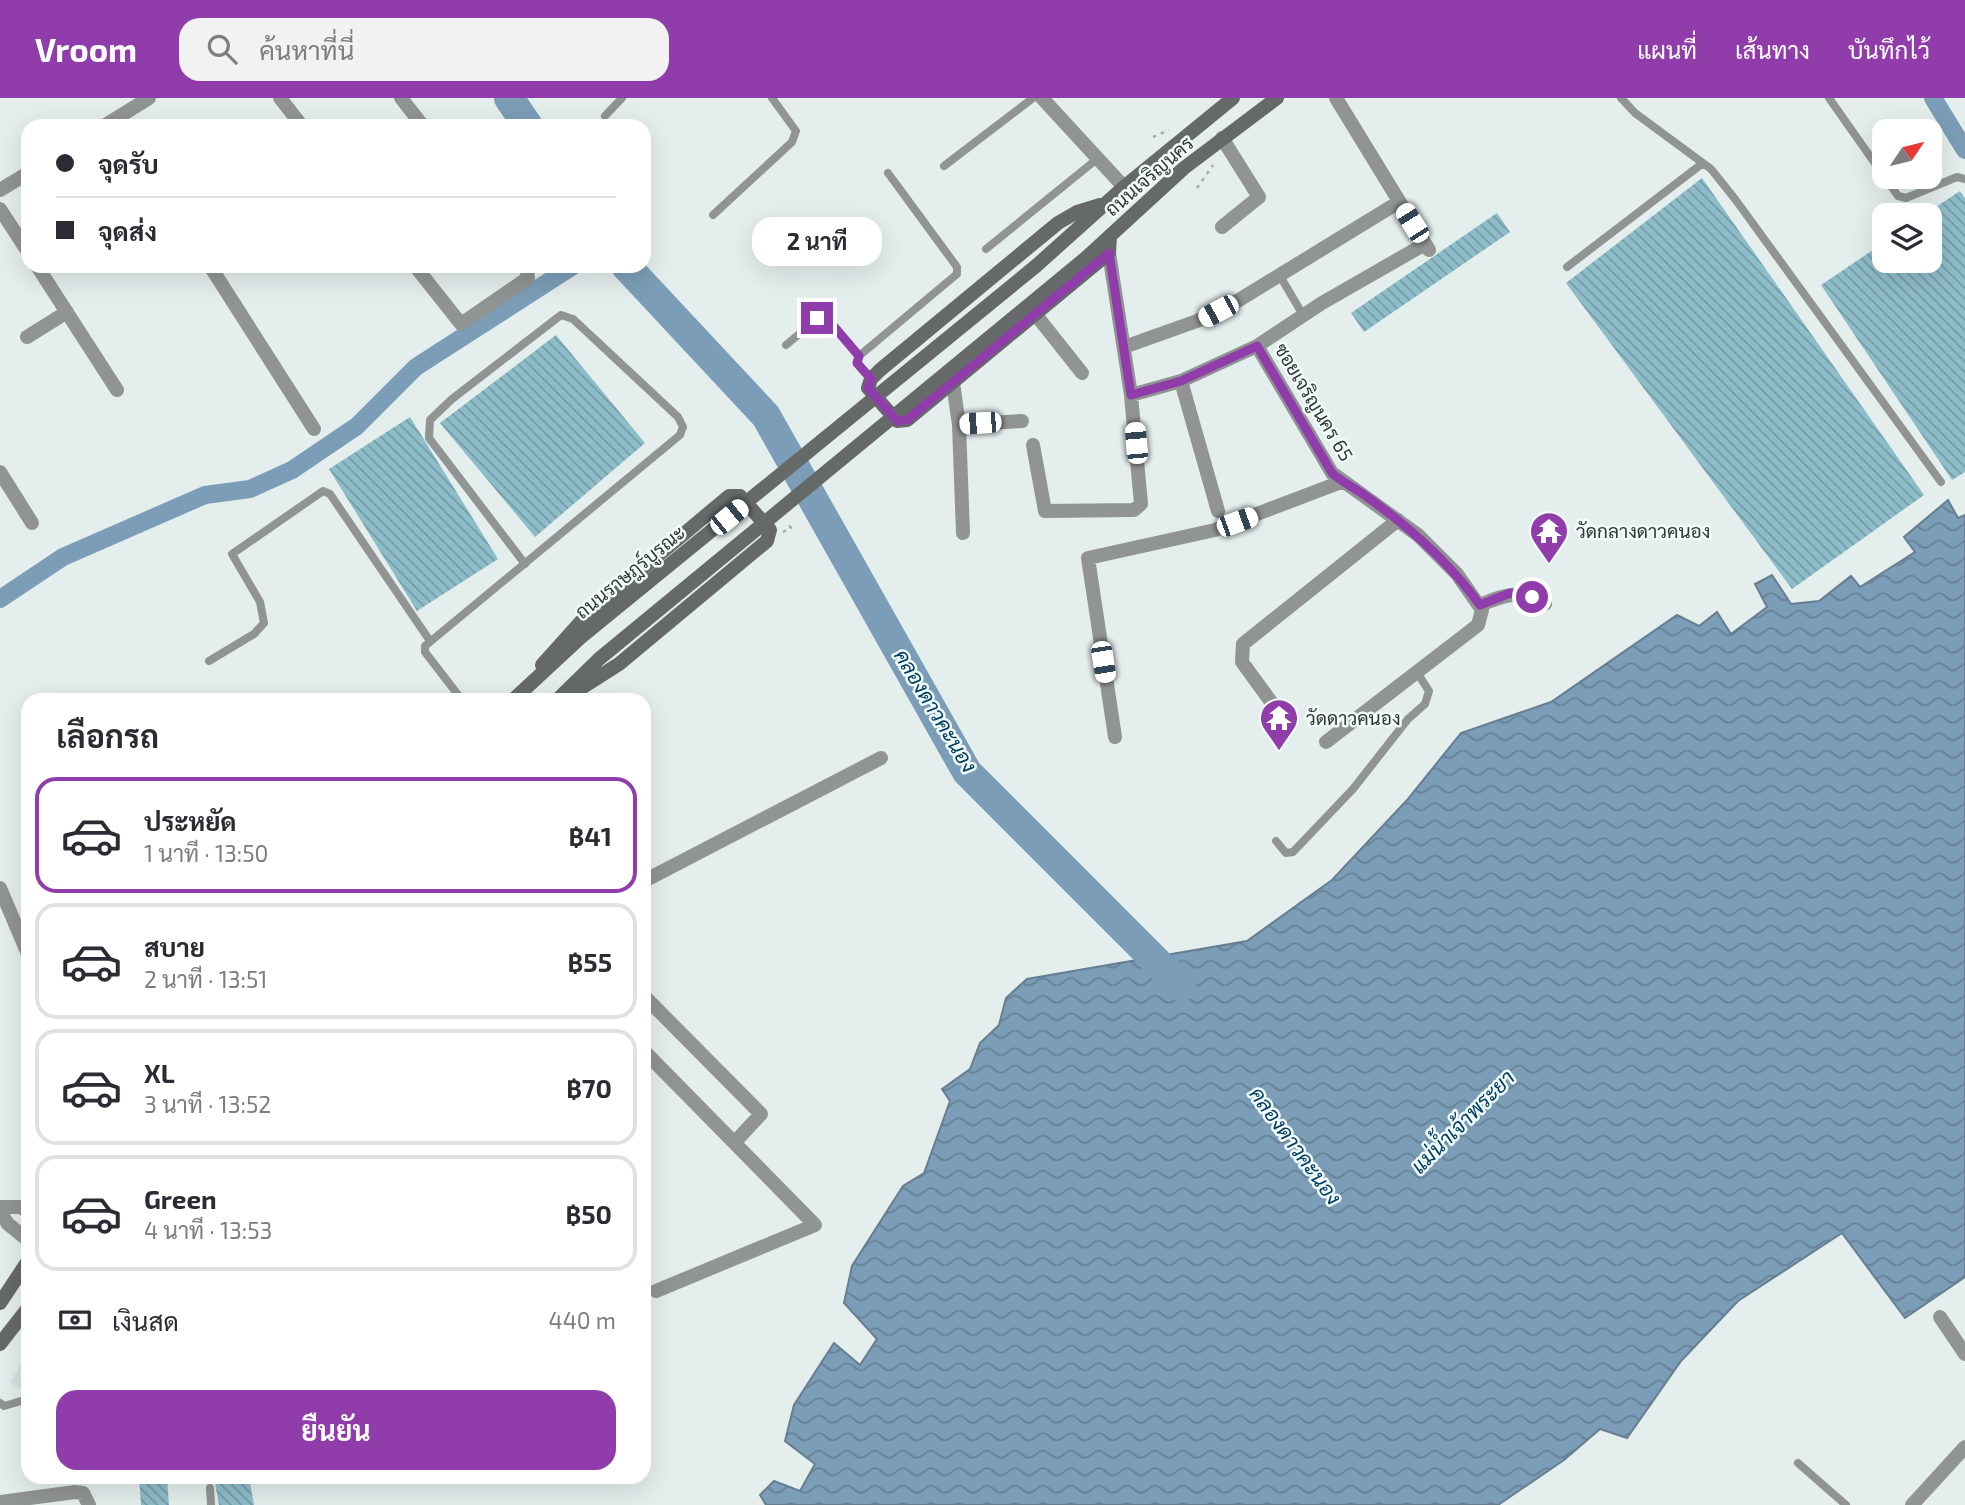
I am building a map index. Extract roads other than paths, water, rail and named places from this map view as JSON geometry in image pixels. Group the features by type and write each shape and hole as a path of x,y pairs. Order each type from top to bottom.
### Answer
{"main road":[{"name":"ถนนเจริญนคร","path":"564,693 599,659 1051,286 1222,138 1277,98"},
{"name":"ถนนเจริญนคร","path":"1036,266 1224,101"},
{"path":"1103,205 1077,212 1058,223 871,379 868,388 897,421 907,420 1109,253 1110,236"},
{"name":"ถนนราษฎร์บูรณะ","path":"520,693 581,637 1036,266"},
{"path":"527,686 550,654 586,616 729,496 740,496 770,530 767,541 602,678 575,693"},
{"path":"0,1303 21,1272"},
{"path":"0,1344 21,1317"}],"street":[{"path":"115,119 149,98"},
{"path":"280,98 296,119"},
{"path":"401,98 418,119"},
{"path":"1042,98 1124,187"},
{"path":"1257,346 1303,315 1428,247 1336,98"},
{"path":"1222,138 1259,197 1222,227"},
{"path":"0,190 21,177"},
{"path":"1124,347 1197,321 1280,276 1399,202"},
{"path":"0,209 21,231"},
{"path":"1033,445 1045,511 1134,510 1141,505 1131,395 1109,253"},
{"path":"42,273 117,390"},
{"path":"214,273 314,429"},
{"path":"421,273 461,324 528,278 527,273"},
{"path":"27,337 67,312"},
{"path":"1036,315 1082,373"},
{"name":"ซอยเจริญนคร 65","path":"1131,395 1181,381 1257,346 1332,473 1418,535 1457,574 1480,605"},
{"path":"1181,381 1218,511"},
{"path":"953,383 959,425 963,533"},
{"path":"959,425 1022,421"},
{"path":"0,472 32,523"},
{"path":"1115,737 1088,558 1215,530 1341,482"},
{"path":"1278,732 1284,719 1242,663 1243,644 1398,520"},
{"path":"1326,742 1478,625 1482,615 1480,605 1510,593 1532,597 1545,604"},
{"path":"651,877 881,758"},
{"path":"0,888 21,938"},
{"path":"651,1003 761,1114 735,1142"},
{"path":"651,1058 815,1225 656,1291"},
{"path":"0,1207 21,1207"},
{"path":"0,1212 8,1224 21,1234"},
{"path":"1940,1317 1965,1354"},
{"path":"1912,1505 1965,1447"},
{"path":"0,1502 75,1492 83,1493 89,1502"}],"lane":[{"path":"605,116 622,98"},
{"path":"713,215 792,142 796,131 772,98"},
{"path":"944,166 1034,98"},
{"path":"1621,98 1635,113 1703,163 1775,251 1941,482"},
{"path":"1829,98 1898,196 1906,198 1957,177 1965,179"},
{"path":"986,249 1097,159"},
{"path":"1567,267 1703,163"},
{"path":"871,379 857,363 859,356 957,274 954,261 888,173"},
{"path":"1280,276 1303,315"},
{"path":"457,693 425,652 425,646 430,641 525,564 680,435 683,427 678,418 572,319 561,315 452,399 430,420 429,438 525,564"},
{"path":"786,345 821,316 825,316 859,356"},
{"path":"209,661 254,634 264,623 260,602 232,554 323,491 330,494 430,641"},
{"path":"1276,841 1286,853 1293,852 1323,824 1408,719 1425,704 1429,691 1416,671"},
{"path":"0,1403 12,1405 21,1402"},
{"path":"1798,1463 1846,1505"},
{"path":"210,1488 211,1505"}],"water":[{"name":"แม่น้ำเจ้าพระยา","path":"1948,500 1958,518 1965,515 1965,1277 1905,1318 1842,1233 1738,1301 1681,1361 1627,1438 1600,1429 1564,1460 1498,1505 766,1505 760,1495 774,1481 800,1491 815,1464 785,1441 794,1405 834,1343 860,1365 877,1339 844,1303 852,1266 903,1186 924,1173 950,1101 942,1089 970,1069 980,1043 999,1025 1006,998 1027,979 1247,941 1332,880 1408,799 1461,733 1551,702 1677,615 1699,626 1717,612 1731,634 1767,607 1755,584 1772,575 1791,604 1819,601 1851,576 1860,587 1915,552 1904,537"}],"waterway":[{"name":"คลองดาวคะนอง","path":"509,98 523,119"},
{"path":"1933,98 1965,150"},
{"path":"0,599 63,557 205,495 250,489 292,470 357,426 416,367 562,273"},
{"name":"คลองดาวคะนอง","path":"633,273 766,416 967,772 1181,986"}],"place":[{"name":"วัดกลางดาวคนอง","path":"1549,565"},
{"name":"วัดดาวคนอง","path":"1279,752"}]}
